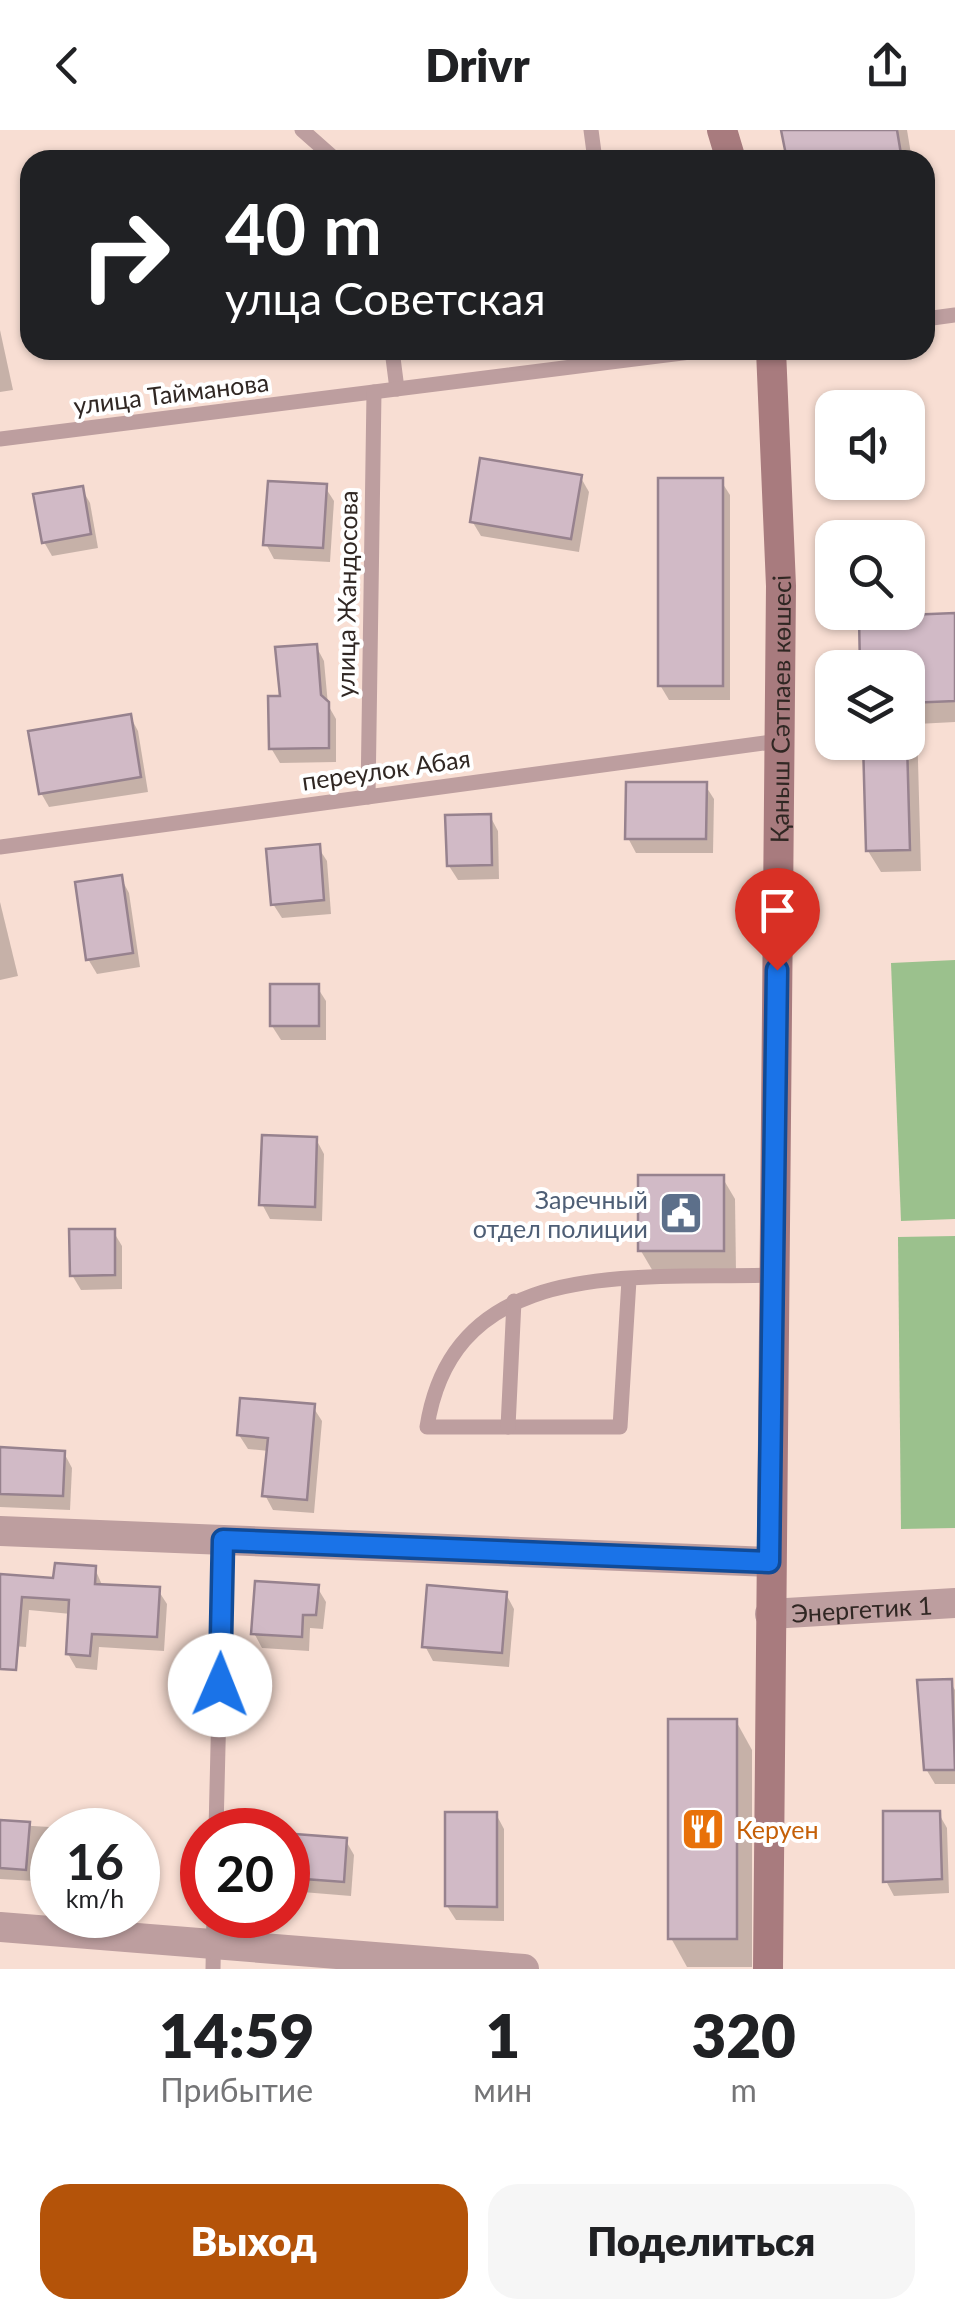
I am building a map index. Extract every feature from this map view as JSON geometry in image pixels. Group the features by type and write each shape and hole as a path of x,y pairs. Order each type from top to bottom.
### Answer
{"street":[{"name":"Қаныш Сәтпаев көшесі","path":"768,1969 781,586 771,360"},
{"path":"0,1531 769,1562"},
{"name":"Энергетик 1","path":"770,1614 955,1603"},
{"path":"0,1927 524,1969"}],"lane":[{"path":"302,130 325,150"},
{"path":"393,360 397,389"},
{"name":"улица Тайманова","path":"0,440 627,360"},
{"name":"улица Жандосова","path":"368,797 374,392"},
{"name":"переулок Абая","path":"0,846 780,741"},
{"path":"629,1280 620,1427 428,1427 432,1395 448,1357 488,1315 514,1301 549,1289 629,1280 773,1275"},
{"path":"508,1427 514,1301"},
{"path":"217,1808 223,1540"}],"green space":[{"path":"955,960 955,1219 901,1221 891,963"},
{"path":"955,1236 955,1528 901,1529 898,1237"}],"building":[{"path":"781,130 897,130 900,150 785,150"},
{"path":"480,458 582,475 571,539 470,522"},
{"path":"658,478 723,478 723,686 658,686"},
{"path":"268,481 327,484 323,548 263,545"},
{"path":"83,486 91,534 42,543 33,494"},
{"path":"955,613 955,701 925,702 925,650 860,650 859,630 925,630 925,614"},
{"path":"317,644 321,695 329,702 329,748 269,749 268,696 280,696 275,647"},
{"path":"131,714 141,777 39,794 28,731"},
{"path":"863,760 908,760 910,850 866,851"},
{"path":"626,782 707,782 706,839 625,839"},
{"path":"491,814 492,865 447,866 445,815"},
{"path":"320,844 324,900 271,905 266,849"},
{"path":"122,875 133,953 86,960 75,882"},
{"path":"270,984 319,984 319,1026 270,1026"},
{"path":"262,1135 317,1137 315,1207 259,1205"},
{"name":"Заречный отдел полиции","path":"638,1175 724,1175 724,1251 638,1251"},
{"path":"69,1229 115,1229 115,1275 70,1276"},
{"path":"240,1398 315,1404 307,1500 262,1496 268,1438 237,1435"},
{"path":"0,1447 65,1451 63,1496 0,1494"},
{"path":"55,1563 96,1566 95,1584 160,1587 157,1637 92,1634 90,1656 66,1654 69,1600 22,1597 16,1670 0,1669 0,1574 53,1578"},
{"path":"255,1581 319,1585 316,1615 303,1615 302,1637 251,1634"},
{"path":"427,1585 507,1592 502,1653 422,1647"},
{"path":"952,1679 955,1770 924,1770 917,1680"},
{"name":"Керуен","path":"668,1719 737,1719 737,1939 668,1939"},
{"path":"883,1811 940,1811 942,1879 883,1882"},
{"path":"445,1812 497,1812 497,1907 445,1906"},
{"path":"0,1820 30,1822 26,1870 0,1868"},
{"path":"310,1835 347,1838 344,1882 310,1879"}],"place":[{"name":"Заречный отдел полиции","path":"681,1213"},
{"name":"Керуен","path":"703,1829"}],"route":[{"path":"220,1685 223,1540 769,1562 777,970"}]}
